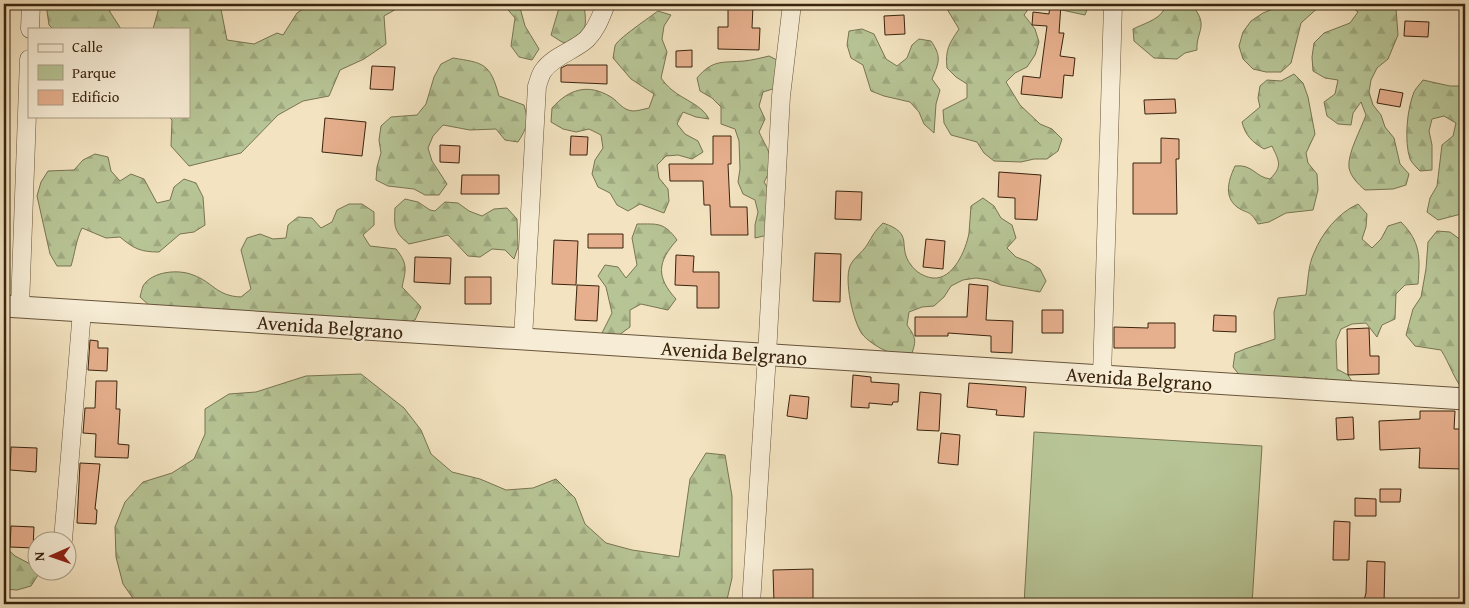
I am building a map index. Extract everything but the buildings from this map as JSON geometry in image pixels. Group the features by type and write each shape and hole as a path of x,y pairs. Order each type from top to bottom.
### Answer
{"street":[{"path":"30,28 31,4"},
{"path":"523,339 537,86 542,72 550,63 569,52 592,33 606,4"},
{"path":"751,604 781,96 792,4"},
{"path":"1102,377 1113,4"},
{"path":"12,306 28,74"},
{"name":"Avenida Belgrano","path":"12,306 1465,399"},
{"path":"64,530 82,311"}],"green space":[{"path":"46,4 109,4 110,12 120,28 52,28 49,25"},
{"path":"160,4 220,4 227,40 254,44 277,33 283,35 297,13 311,4 405,4 384,16 386,44 364,59 340,70 329,96 303,101 278,115 241,153 189,166 171,146 172,120 170,118 190,118 190,28 153,28"},
{"path":"503,4 519,4 525,26 539,49 532,60 519,57 511,46 515,18"},
{"path":"558,4 584,4 584,30 574,44 562,42 551,35 559,8"},
{"path":"944,4 1032,4 1024,15 1035,29 1039,42 1035,55 1027,67 1015,73 1006,82 1020,105 1040,124 1052,129 1062,139 1058,151 1047,159 1021,162 994,161 984,153 977,142 951,135 944,123 943,110 967,98 967,84 947,68 949,47 959,29"},
{"path":"1034,4 1089,4 1085,15"},
{"path":"1165,4 1196,4 1195,9 1201,20 1197,50 1185,53 1177,59 1154,58 1134,41 1133,29 1162,13"},
{"path":"1285,4 1348,4 1321,5 1301,23 1291,63 1281,72 1266,72 1253,69 1243,59 1239,46 1243,32 1251,21 1263,13"},
{"path":"1348,4 1393,4 1396,8 1398,35 1388,59 1377,68 1371,80 1369,92 1373,105 1381,115 1385,127 1394,138 1400,164 1409,174 1406,185 1393,189 1365,190 1357,183 1350,171 1349,162 1366,115 1361,102 1353,113 1351,125 1338,124 1327,116 1324,102 1335,94 1338,80 1325,78 1313,71 1314,43 1324,33 1350,23 1358,12"},
{"path":"658,11 671,15 664,26 662,39 667,52 661,78 677,94 702,110 709,119 683,112 677,124 685,134 698,141 703,152 692,159 678,155 666,156 657,165 659,178 668,189 669,201 664,213 640,204 628,211 617,205 610,193 598,187 592,174 595,160 603,148 601,135 589,129 576,132 563,129 551,122 552,108 558,101 572,92 587,89 611,97 629,110 635,111 649,108 654,94 631,79 613,58 617,43"},
{"path":"862,29 874,34 886,59 897,66 907,58 912,45 919,39 931,41 938,56 932,79 940,90 936,104 934,133 924,124 919,112 910,102 871,91 863,65 851,58 847,45 849,31"},
{"path":"769,56 781,62 776,88 763,92 759,106 765,119 759,132 771,162 764,182 772,194 768,235 755,238 758,212 755,200 743,194 738,182 740,169 739,141 735,129 721,124 721,107 712,98 700,91 697,78 708,68 718,63 747,61"},
{"path":"453,58 472,61 484,66 489,71 496,85 499,96 524,105 526,125 518,142 505,140 496,129 470,130 443,125 433,136 428,148 432,161 447,184 439,195 425,195 414,189 388,186 376,180 381,153 379,140 381,126 391,117 417,115 426,104 434,77 441,64"},
{"path":"1294,74 1303,83 1308,97 1315,134 1306,153 1308,163 1317,174 1318,190 1313,210 1286,213 1269,222 1258,224 1251,214 1237,207 1230,198 1228,187 1231,176 1235,166 1241,166 1270,179 1277,170 1279,163 1272,146 1264,149 1256,144 1247,134 1242,122 1260,107 1258,98 1260,86 1267,80 1281,81"},
{"path":"1423,80 1450,86 1465,86 1465,213 1438,220 1427,212 1430,198 1437,186 1442,145 1453,136 1456,123 1444,116 1432,119 1429,131 1432,145 1432,170 1420,171 1410,159 1407,134 1408,116 1412,99 1415,90"},
{"path":"95,154 108,157 111,171 120,181 131,174 144,179 157,203 170,200 174,187 184,179 196,183 203,197 205,225 194,232 180,234 159,252 142,250 120,237 106,238 82,228 71,266 57,266 50,254 37,196 41,182 48,171 74,170 83,160"},
{"path":"983,198 994,206 1001,218 1012,225 1016,238 1007,248 1016,257 1040,269 1046,281 1040,292 1001,285 989,280 976,278 963,280 951,286 944,297 934,306 922,307 909,312 907,325 915,340 911,356 887,351 869,341 862,334 855,320 850,301 848,273 852,263 876,231 883,223 893,227 902,236 907,258 913,268 926,277 940,277 952,269 962,255 969,233 971,206"},
{"path":"405,199 418,202 435,211 445,202 458,203 469,211 482,216 494,209 507,208 517,219 518,247 514,259 505,250 492,249 480,257 468,256 448,235 409,244 400,236 395,225 395,208"},
{"path":"349,204 362,204 374,212 374,225 363,235 370,246 396,249 403,259 405,271 402,287 421,307 415,320 401,324 150,306 140,297 143,286 153,277 159,274 181,272 200,278 226,294 241,297 251,289 241,250 247,238 260,234 273,239 286,238 288,225 298,217 312,218 321,228 332,222 337,210"},
{"path":"1358,204 1367,214 1366,227 1362,239 1372,248 1381,239 1388,226 1401,222 1408,229 1416,244 1419,266 1418,284 1405,285 1396,294 1395,319 1382,325 1377,337 1366,323 1352,324 1341,329 1336,341 1337,369 1348,375 1355,386 1304,377 1280,386 1241,377 1233,367 1235,353 1275,339 1274,312 1278,298 1306,295 1310,263 1321,238 1337,218"},
{"path":"637,224 660,225 668,230 677,240 666,255 662,270 665,284 676,299 668,310 641,304 630,310 630,327 619,335 600,337 612,313 606,287 598,276 605,265 618,267 626,278 637,265 632,238"},
{"path":"1437,231 1450,232 1465,243 1465,392 1441,350 1415,346 1406,335 1413,309 1421,297 1428,242"},
{"path":"361,374 404,408 421,430 431,454 452,472 480,479 506,490 533,488 556,479 575,498 585,524 606,543 632,550 679,557 690,479 706,453 725,455 732,496 732,578 726,604 137,604 123,584 116,557 115,527 125,502 143,482 172,473 194,459 205,434 205,409 229,394 256,392 306,376"},
{"path":"1034,432 1262,446 1252,604 1024,604"},
{"path":"4,546 15,556 28,563 28,580 35,580 31,586 17,590 4,589"}]}
